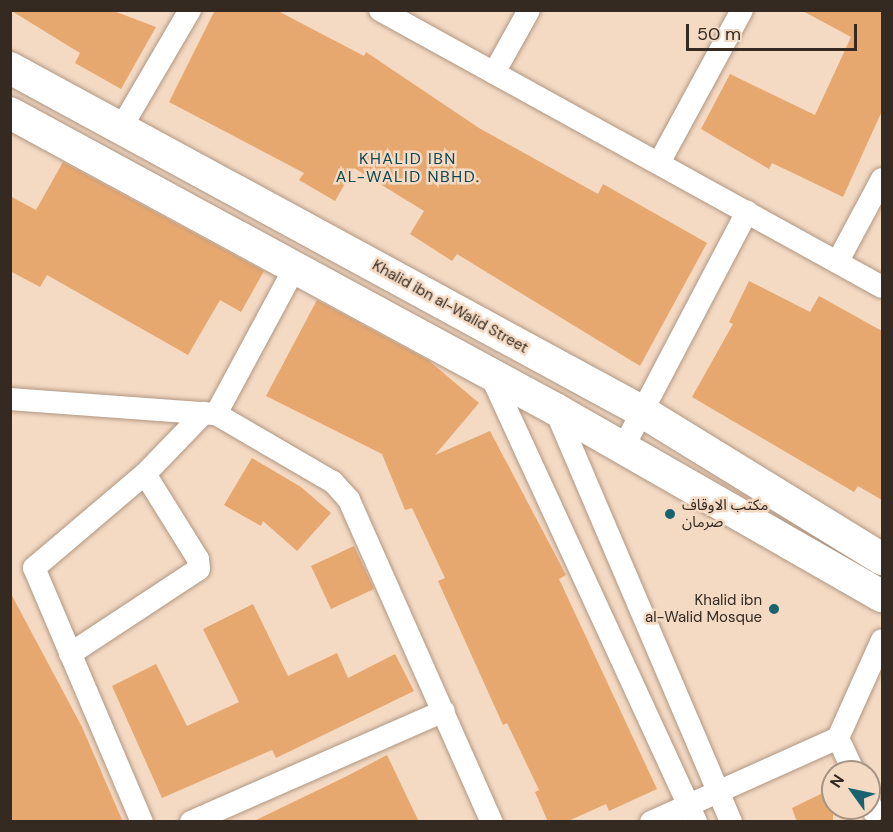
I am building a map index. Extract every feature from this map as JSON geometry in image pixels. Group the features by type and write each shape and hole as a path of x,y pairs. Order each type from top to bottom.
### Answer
{"street":[{"path":"121,128 190,10"},
{"path":"380,10 882,286"},
{"path":"494,73 529,10"},
{"path":"659,163 742,10"},
{"name":"Khalid ibn al-Walid Street","path":"10,68 643,412 882,559"},
{"path":"10,113 295,267 492,378 555,409 882,596"},
{"path":"838,261 882,179"},
{"path":"623,448 747,212"},
{"path":"142,822 34,568 145,474 210,414 295,267"},
{"path":"492,378 692,813"},
{"path":"10,399 210,414 344,492 492,822"},
{"path":"555,409 570,456 731,822"},
{"path":"536,470 570,456"},
{"path":"70,654 199,569 198,559 145,474"},
{"path":"651,822 692,813 718,791 838,738 882,640"},
{"path":"191,822 444,711"},
{"path":"838,738 848,760"}],"building":[{"path":"10,10 111,10 156,27 121,89 75,63 80,53"},
{"path":"215,10 276,10 364,56 366,52 479,128 598,194 603,184 707,243 640,366 457,254 452,261 410,234 424,211 354,168 335,201 299,180 304,173 169,102"},
{"path":"801,10 882,10 882,111 843,197 772,163 769,169 701,129 730,74 815,115 851,37"},
{"path":"63,162 264,271 241,312 220,300 188,355 47,275 40,287 10,271 10,196 36,210"},
{"path":"749,281 810,312 819,296 882,331 882,500 858,486 854,492 692,397 733,324 729,322"},
{"path":"317,300 428,360 479,403 435,455 490,431 566,575 559,579 657,789 609,811 606,804 566,822 548,822 535,792 539,790 507,723 503,725 438,581 445,578 412,508 405,510 382,454 266,396"},
{"path":"252,458 301,487 331,513 297,551 263,521 261,526 224,505"},
{"path":"354,546 374,589 331,609 311,566"},
{"path":"10,592 82,727 123,822 10,822"},
{"path":"253,604 288,676 337,653 348,678 395,654 414,691 276,758 272,750 162,798 112,686 156,664 187,726 239,702 203,629"},
{"path":"387,755 419,822 252,822 345,777"},
{"path":"821,794 821,820 833,820 833,822 797,822 792,808"}],"place":[{"name":"مكتب الاوقاف صرمان","path":"670,514"},
{"name":"Khalid ibn al-Walid Mosque","path":"774,609"}],"district":[{"name":"KHALID IBN AL-WALID NBHD.","path":"408,168"}]}
